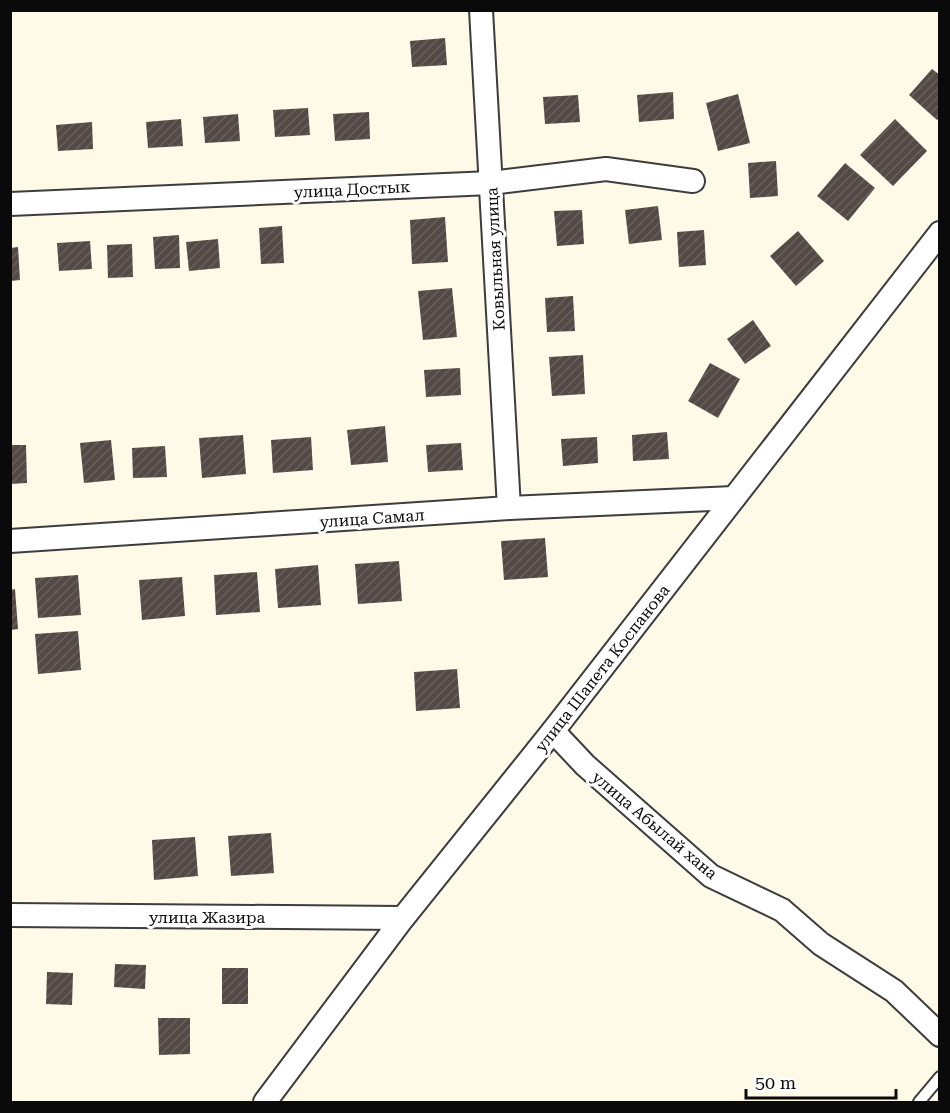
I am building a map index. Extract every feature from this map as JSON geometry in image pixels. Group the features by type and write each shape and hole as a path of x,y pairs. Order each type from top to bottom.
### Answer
{"street":[{"name":"Ковыльная улица","path":"481,10 509,508"},
{"name":"улица Достык","path":"10,204 491,183 606,169 693,181"},
{"name":"улица Шапета Коспанова","path":"265,1102 403,918 553,731 939,233"},
{"name":"улица Самал","path":"10,542 509,508 734,498"},
{"name":"улица Абылай хана","path":"553,731 585,765 711,876 782,909 821,944 894,991 939,1035"},
{"name":"улица Жазира","path":"10,915 403,918"}],"lane":[{"path":"919,1102 939,1077"}],"building":[{"path":"445,38 447,65 412,67 410,41"},
{"path":"932,69 940,75 940,117 937,120 909,95"},
{"path":"673,92 674,119 639,122 637,95"},
{"path":"738,94 750,143 718,151 706,103"},
{"path":"578,95 580,122 545,124 543,97"},
{"path":"308,108 310,135 275,137 273,110"},
{"path":"369,112 370,139 335,141 333,114"},
{"path":"238,114 240,141 205,143 203,117"},
{"path":"181,119 183,146 148,148 146,122"},
{"path":"895,119 927,151 893,186 860,155"},
{"path":"92,122 93,149 58,151 56,125"},
{"path":"776,161 778,196 750,198 748,163"},
{"path":"845,163 875,188 848,221 817,196"},
{"path":"658,206 662,240 629,244 625,210"},
{"path":"582,210 584,244 557,246 554,211"},
{"path":"445,217 448,262 412,264 410,220"},
{"path":"282,226 284,263 261,264 259,228"},
{"path":"704,230 706,265 679,267 677,232"},
{"path":"798,231 824,261 796,286 770,256"},
{"path":"179,235 180,268 155,269 153,237"},
{"path":"218,239 220,268 189,271 186,242"},
{"path":"90,241 92,269 59,271 57,243"},
{"path":"132,244 133,277 108,278 107,245"},
{"path":"18,247 20,280 10,281 10,248"},
{"path":"452,288 457,337 423,340 418,291"},
{"path":"573,296 575,331 547,332 545,298"},
{"path":"753,320 771,346 745,364 727,339"},
{"path":"583,355 585,394 552,396 549,357"},
{"path":"710,363 740,379 718,418 688,401"},
{"path":"460,368 461,395 426,397 424,370"},
{"path":"385,426 388,462 351,465 347,430"},
{"path":"667,432 669,459 633,461 632,435"},
{"path":"243,435 246,474 202,478 199,438"},
{"path":"311,437 313,470 273,473 271,440"},
{"path":"597,437 598,463 563,466 561,439"},
{"path":"111,440 115,480 84,483 80,443"},
{"path":"461,443 463,470 428,472 426,445"},
{"path":"10,445 26,445 27,483 10,484"},
{"path":"165,446 167,477 133,478 132,448"},
{"path":"545,538 548,577 504,580 501,541"},
{"path":"399,561 402,601 358,604 355,564"},
{"path":"318,565 321,605 278,608 275,569"},
{"path":"257,572 260,612 216,615 214,575"},
{"path":"78,575 81,615 38,618 35,578"},
{"path":"182,577 185,616 142,620 139,580"},
{"path":"15,589 18,629 10,630 10,590"},
{"path":"78,631 81,670 38,674 35,634"},
{"path":"457,669 460,708 416,711 414,672"},
{"path":"271,833 274,873 231,876 228,836"},
{"path":"195,837 198,876 154,880 152,840"},
{"path":"115,964 146,965 145,989 114,987"},
{"path":"222,968 248,968 248,1004 222,1004"},
{"path":"47,972 73,973 72,1005 46,1004"},
{"path":"158,1018 190,1018 190,1054 159,1055"}]}
